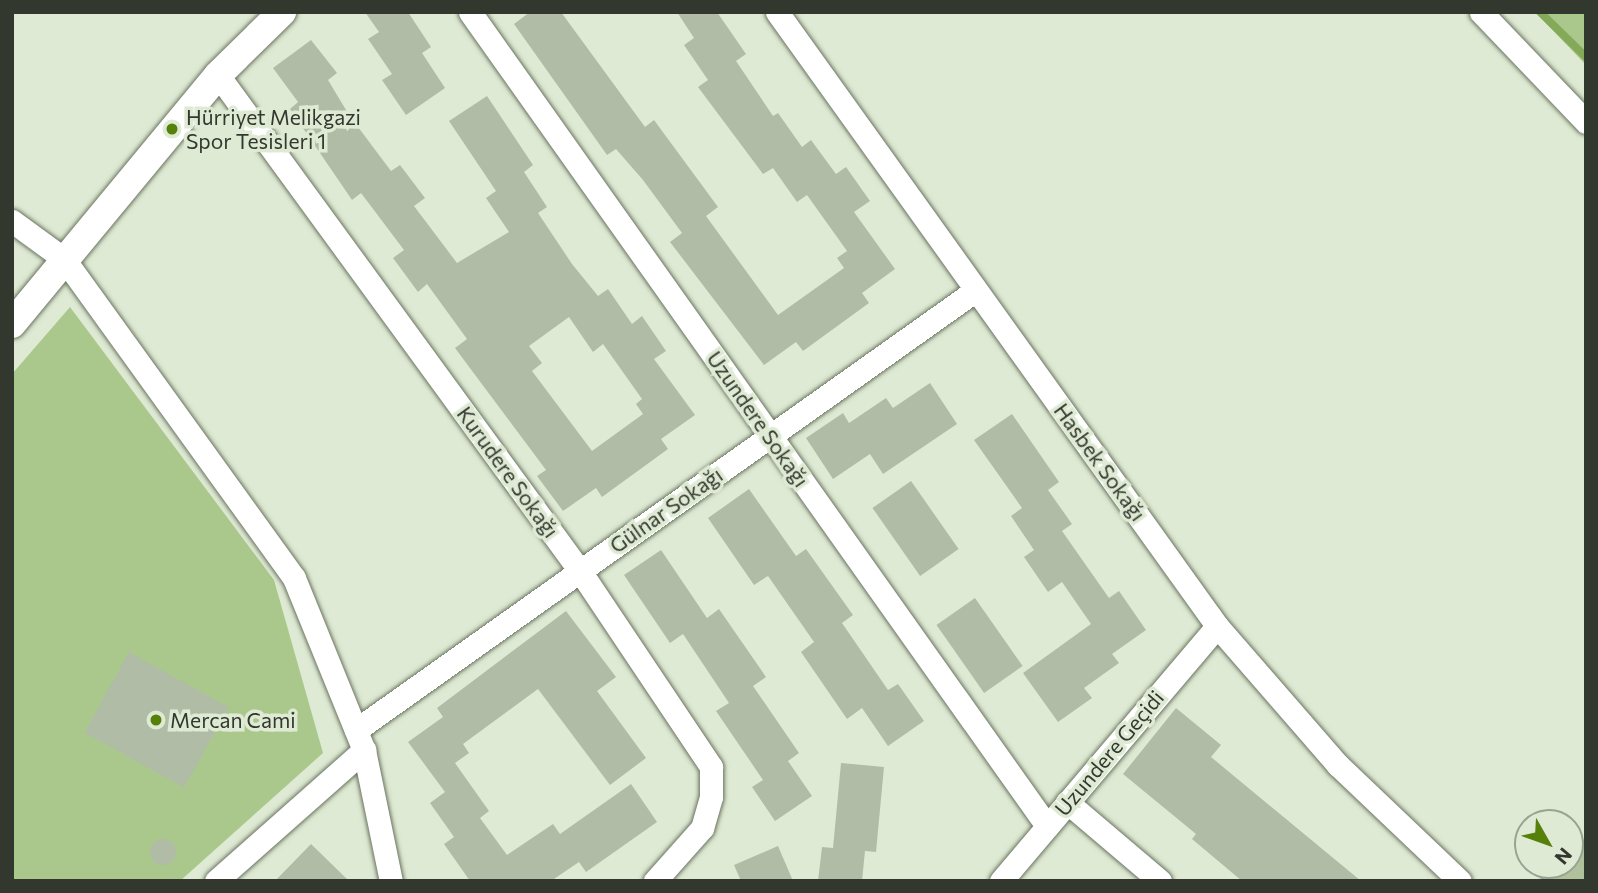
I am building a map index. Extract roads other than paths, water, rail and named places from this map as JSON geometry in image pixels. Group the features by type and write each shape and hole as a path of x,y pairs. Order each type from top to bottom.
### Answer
{"main road":[{"path":"1560,881 1586,859"}],"street":[{"path":"12,324 218,75 282,12"},
{"name":"Uzundere Sokağı","path":"470,12 1047,826"},
{"name":"Hasbek Sokağı","path":"777,12 1217,626 1338,765 1460,881"},
{"path":"1481,12 1586,121"},
{"name":"Kurudere Sokağı","path":"218,75 579,571 711,767 712,797 702,828 655,881"},
{"path":"12,221 64,259 295,578 360,740 391,881"},
{"name":"Gülnar Sokağı","path":"216,881 360,740 579,571 976,290"},
{"name":"Uzundere Geçidi","path":"1001,881 1217,626"},
{"path":"1067,802 1160,881"}],"waterway":[{"path":"1540,12 1586,57"}],"place":[{"name":"Hürriyet Melikgazi Spor Tesisleri 1","path":"172,129"},
{"name":"Mercan Cami","path":"156,720"}]}
